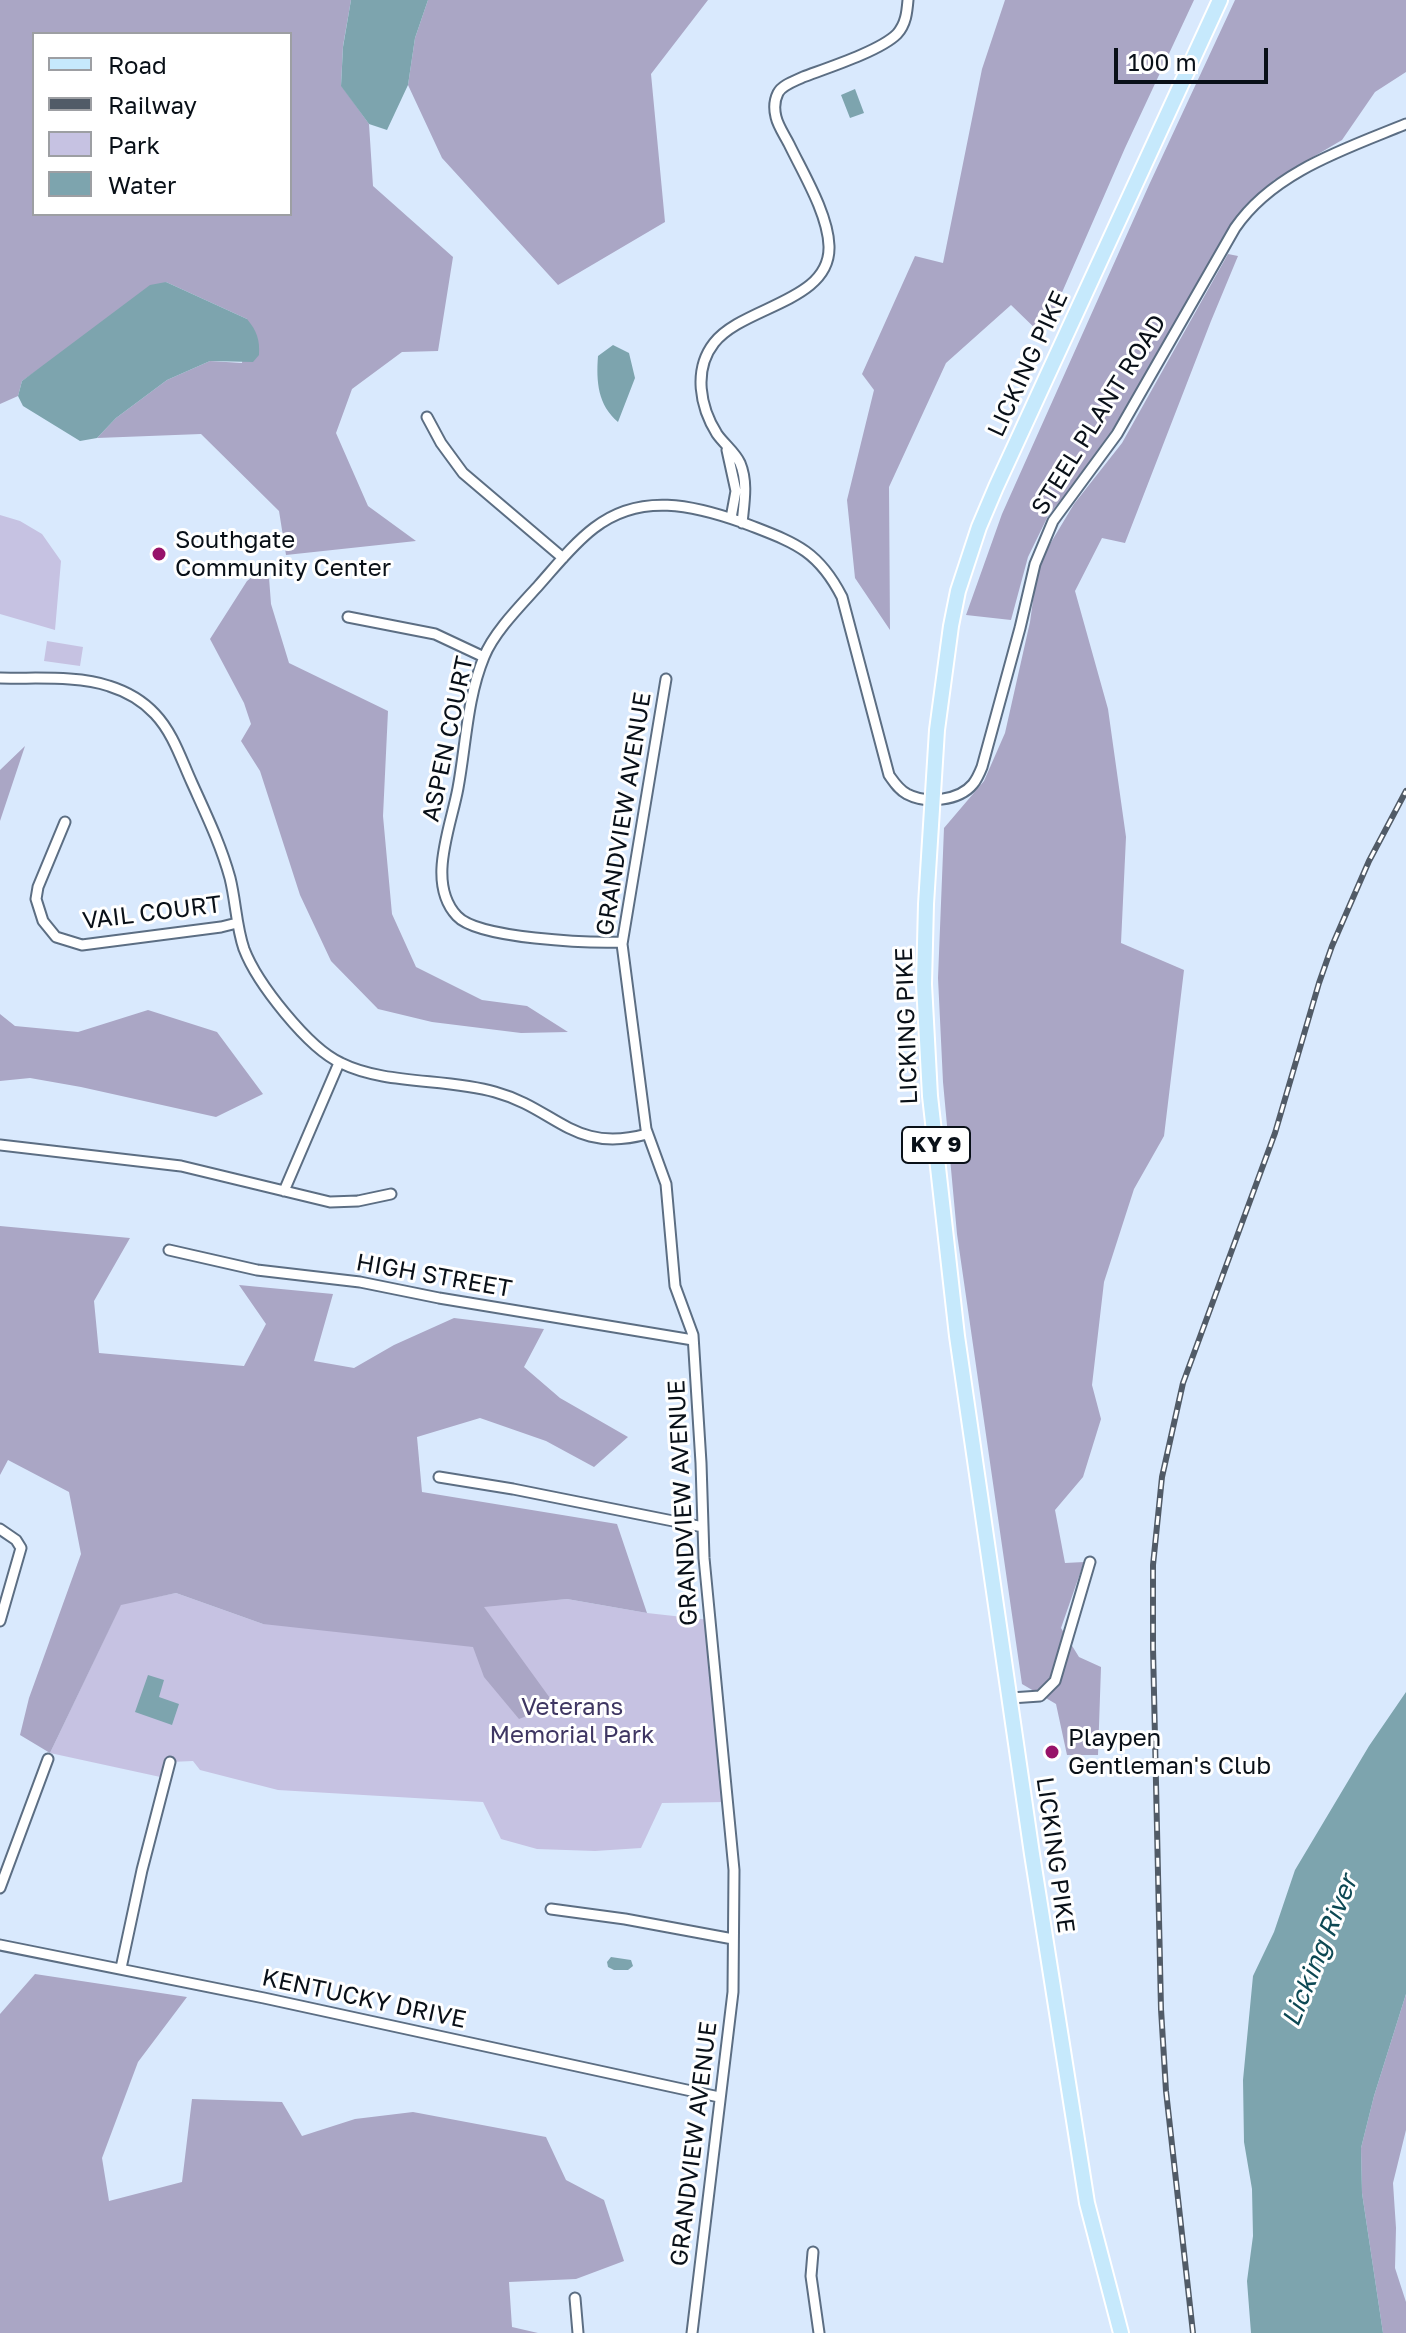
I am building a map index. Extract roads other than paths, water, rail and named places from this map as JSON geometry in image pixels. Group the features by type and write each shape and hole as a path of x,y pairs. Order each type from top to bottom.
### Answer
{"main road":[{"name":"LICKING PIKE","path":"1121,2333 1087,2203 1032,1854 957,1336 930,1096 924,984 926,904 937,730 958,591 979,527 1220,0"}],"street":[{"path":"742,523 744,476 738,459 726,446 705,410 701,385 703,363 714,343 734,324 815,283 824,269 829,250 828,233 812,191 776,119 774,105 779,90 881,45 896,34 906,20 908,0"},
{"name":"STEEL PLANT ROAD","path":"934,799 962,794 975,783 982,767 1037,558 1053,521 1117,434 1239,223 1273,188 1307,167 1406,124"},
{"path":"427,417 463,473 563,558"},
{"path":"726,446 736,491 731,518"},
{"name":"ASPEN COURT","path":"622,942 538,939 479,930 458,919 447,903 442,882 443,854 458,788 471,706 484,657 497,635 563,558 594,528 612,517 632,510 671,504 708,510 784,538 819,561 842,597 889,775 905,793 917,798 934,799"},
{"path":"348,617 435,634 484,657"},
{"path":"0,678 108,685 134,698 157,717 173,739 219,842 230,879 237,923 246,953 260,980 303,1032 339,1063 382,1076 492,1091 522,1102 596,1139 627,1140 647,1134"},
{"name":"GRANDVIEW AVENUE","path":"666,679 622,942 647,1134 661,1164 666,1184 675,1286 693,1340 716,1697 734,1870 733,1992 692,2333"},
{"name":"VAIL COURT","path":"65,822 36,899 38,913 56,937 82,945 237,923"},
{"path":"284,1191 339,1063"},
{"path":"0,1145 181,1166 330,1202 358,1201 391,1194"},
{"name":"HIGH STREET","path":"169,1250 257,1270 360,1282 693,1340"},
{"path":"439,1477 703,1527"},
{"path":"0,1529 16,1540 21,1548 0,1621"},
{"path":"1011,1698 1040,1696 1055,1681 1090,1562"},
{"path":"0,1888 48,1759"},
{"path":"121,1968 170,1762"},
{"path":"551,1909 733,1939"},
{"name":"KENTUCKY DRIVE","path":"0,1945 121,1968 719,2097"},
{"path":"813,2252 811,2276 819,2333"},
{"path":"575,2298 578,2333"}],"water":[{"path":"351,0 428,0 415,38 408,85 387,130 369,124 341,86 343,47"},
{"path":"855,89 864,113 850,118 841,95"},
{"path":"166,282 247,319 257,336 259,355 253,362 210,361 167,380 116,418 97,438 80,441 23,406 18,396 22,381 150,285"},
{"path":"613,345 629,353 635,378 618,422 602,401 597,375 598,356"},
{"path":"148,1675 164,1680 159,1697 179,1704 172,1725 135,1712"},
{"name":"Licking River","path":"1406,1692 1406,1994 1361,2148 1362,2193 1383,2333 1251,2333 1247,2281 1253,2236 1252,2189 1244,2142 1243,2080 1253,1976 1274,1932 1295,1870 1369,1746"},
{"path":"611,1957 631,1960 633,1966 628,1970 614,1970 608,1967"}],"railway":[{"path":"1193,2333 1166,2091 1161,2009 1153,1565 1162,1477 1183,1383 1275,1133 1332,946 1369,861 1406,791"}],"place":[{"name":"Southgate Community Center","path":"159,554"},
{"name":"Playpen Gentleman's Club","path":"1052,1752"}],"park label":[{"name":"Veterans Memorial Park","path":"572,1721"}]}
